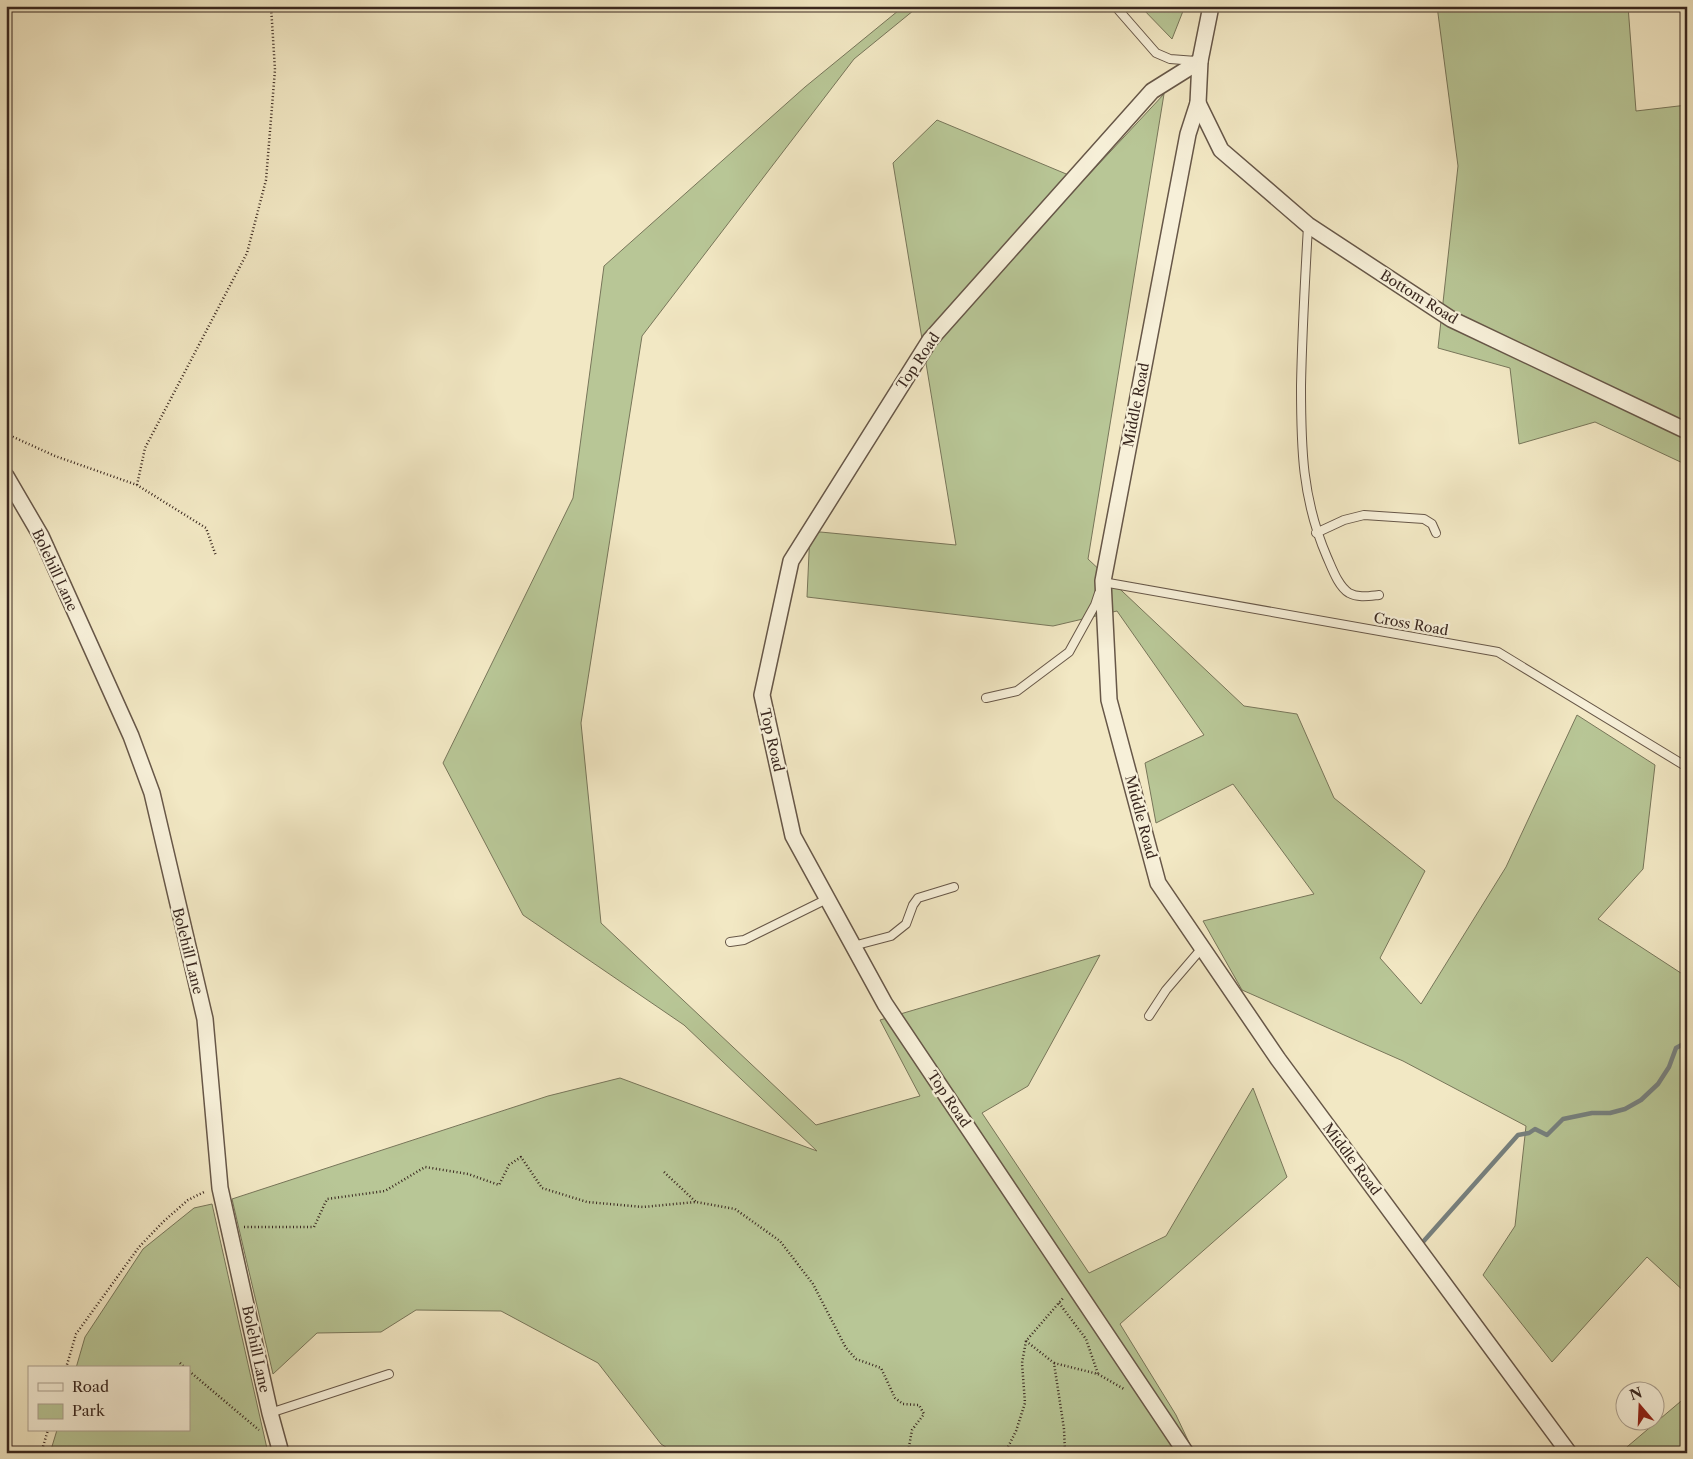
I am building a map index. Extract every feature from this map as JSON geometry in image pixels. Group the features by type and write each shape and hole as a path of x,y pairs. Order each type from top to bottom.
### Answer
{"street":[{"path":"1200,61 1211,6"},
{"name":"Middle Road","path":"1200,61 1198,103 1188,134 1103,581 1109,700 1158,883 1278,1059 1570,1453"},
{"name":"Top Road","path":"1186,1453 885,1004 793,836 762,695 791,561 930,340 1152,91 1200,61"},
{"name":"Bottom Road","path":"1198,103 1221,150 1308,225 1451,319 1687,431"},
{"name":"Bolehill Lane","path":"6,476 41,536 132,736 152,793 205,1019 220,1188 270,1413 281,1453"}],"lane":[{"path":"1115,6 1156,53 1170,59 1200,61"},
{"path":"1308,225 1302,333 1301,437 1306,490 1316,533 1339,582 1348,592 1360,596 1378,595"},
{"path":"1316,533 1344,520 1364,515 1424,519 1432,524 1436,534"},
{"path":"986,698 1017,691 1069,652 1095,605 1103,581"},
{"name":"Cross Road","path":"1103,581 1498,652 1687,767"},
{"path":"853,946 891,936 906,924 913,905 918,898 954,887"},
{"path":"730,942 744,940 828,899"},
{"path":"1149,1016 1166,990 1202,948"},
{"path":"270,1413 389,1374"}],"path":[{"path":"137,485 145,448 247,253 266,180 275,70 271,6"},
{"path":"6,437 11,436 55,456 137,485 206,528 216,556"},
{"path":"230,1229 238,1227 314,1228 327,1199 385,1191 425,1167 468,1174 500,1185 509,1164 521,1157 542,1188 587,1202 643,1207 696,1202 735,1208 780,1241 813,1284 846,1348 856,1359 881,1368 895,1398 904,1404 919,1405 924,1414 912,1430 908,1452 910,1453"},
{"path":"664,1172 696,1202"},
{"path":"67,1366 76,1334 139,1247 188,1200 210,1189 220,1188"},
{"path":"1005,1453 1016,1431 1025,1403 1022,1363 1026,1341 1074,1286"},
{"path":"1059,1303 1086,1339 1098,1374"},
{"path":"1026,1341 1054,1363 1098,1374 1125,1390"},
{"path":"1054,1363 1064,1429 1065,1453"},
{"path":"190,1371 264,1434 277,1434"},
{"path":"41,1453 47,1432"}],"green space":[{"path":"904,6 919,6 854,59 642,336 581,723 601,923 816,1125 920,1096 880,1020 1100,955 1028,1086 982,1113 1089,1273 1166,1236 1253,1088 1287,1177 1120,1324 1176,1415 1194,1453 675,1453 661,1444 598,1363 501,1311 416,1310 381,1332 317,1333 273,1374 232,1199 548,1096 620,1078 817,1151 684,1025 523,915 443,763 573,498 604,266 805,87"},
{"path":"1140,6 1185,6 1172,39"},
{"path":"1437,6 1628,6 1636,111 1687,105 1687,465 1595,422 1519,444 1510,368 1438,348 1458,166"},
{"path":"1164,94 1088,559 1244,706 1297,714 1334,798 1425,871 1380,958 1421,1004 1506,867 1577,715 1655,765 1643,869 1598,919 1687,977 1687,1294 1647,1257 1552,1362 1483,1275 1515,1226 1526,1126 1403,1061 1242,990 1203,921 1314,894 1233,784 1156,823 1145,763 1204,735 1117,611 1053,626 807,597 810,531 956,545 893,163 937,120 1083,181"},
{"path":"212,1204 268,1453 50,1453 56,1432 190,1432 190,1366 77,1366 85,1337 143,1249 194,1208"},
{"path":"1687,1396 1687,1453 1621,1453 1645,1432 1666,1432 1666,1414"}],"waterway":[{"path":"1422,1243 1518,1135 1529,1133 1535,1129 1547,1135 1563,1119 1592,1113 1610,1113 1625,1109 1641,1100 1658,1084 1669,1067 1676,1048 1687,1042"}]}
